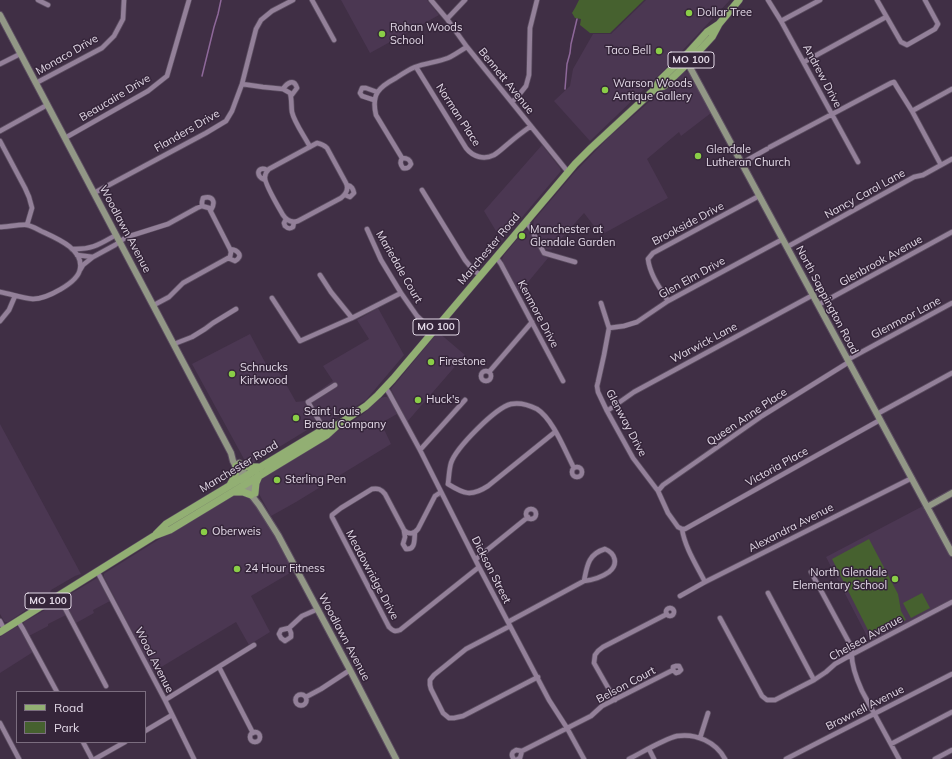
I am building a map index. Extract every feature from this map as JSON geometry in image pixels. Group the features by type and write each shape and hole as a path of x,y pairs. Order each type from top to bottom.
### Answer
{"main road":[{"name":"Manchester Road","path":"2,630 154,536 170,530 232,488 246,480 260,475 327,435 366,406 385,387 568,172 591,148 656,88 659,81 686,60 707,32 719,24 739,0"},
{"name":"Manchester Road","path":"246,480 260,467 309,437 324,429 340,424"},
{"path":"260,467 238,465 232,488 253,494 260,475"}],"street":[{"path":"38,0 48,5"},
{"name":"Monaco Drive","path":"36,83 102,48 114,36 123,19 124,0"},
{"name":"Beaucaire Drive","path":"65,138 148,91 167,76 189,0"},
{"name":"Flanders Drive","path":"94,193 226,121 232,111 242,84 256,29 261,20 272,11 293,0"},
{"path":"312,0 334,40"},
{"name":"Bennett Avenue","path":"431,0 568,172"},
{"path":"447,19 465,0"},
{"path":"512,102 526,86 529,75 530,28 537,0"},
{"name":"Andrew Drive","path":"768,0 804,62 858,162"},
{"path":"781,21 820,0"},
{"path":"877,0 901,42 904,44 909,44 937,27 938,24 925,0"},
{"name":"Woodlawn Avenue","path":"0,16 154,305 231,453 233,461 238,465 259,505 278,535 396,759"},
{"path":"804,62 886,17"},
{"path":"402,158 376,115 374,100 377,92 388,82 416,67 448,58 467,47"},
{"path":"0,64 20,54"},
{"name":"North Sappington Road","path":"686,60 952,553"},
{"name":"Norman Place","path":"416,67 470,153 481,157 494,155 531,126"},
{"path":"283,89 288,84 293,82 297,88 291,96"},
{"path":"742,163 891,82 894,82 898,86 942,165"},
{"path":"242,84 283,89 290,93 292,112 310,147"},
{"path":"374,100 362,96 360,91 362,88 366,88 377,92"},
{"path":"912,111 952,89"},
{"path":"0,131 48,105"},
{"path":"0,141 29,198 32,208 27,225"},
{"path":"317,143 325,145 347,187 345,195 298,221 290,221 283,215 265,180 265,176 267,170 310,147 317,143"},
{"name":"Nancy Carol Lane","path":"787,247 914,177 924,175 952,159"},
{"path":"422,190 465,260 474,271 480,275"},
{"name":"Brookside Drive","path":"668,301 649,267 648,259 653,253 759,196"},
{"path":"202,206 203,198 208,197 213,200 214,204 211,210"},
{"path":"0,292 34,299 42,298 74,280 83,265 93,257 130,236 168,224 202,206 207,207 211,210 230,249 230,257 183,283 168,296 154,305"},
{"path":"526,222 544,253 574,262"},
{"path":"0,228 27,225 54,237 72,249 77,255 80,270"},
{"name":"Mariedale Court","path":"366,229 381,260 401,293 417,316 433,331"},
{"name":"Glenbrook Avenue","path":"818,306 952,232"},
{"path":"72,249 88,249 95,247 116,235"},
{"name":"Glen Elm Drive","path":"609,328 637,322 668,301 783,239"},
{"path":"228,258 235,261 240,256 237,250 230,249"},
{"path":"77,255 93,257"},
{"name":"Kenmore Drive","path":"496,257 563,381"},
{"path":"320,275 331,292 352,318"},
{"path":"272,298 300,341 352,318 401,293"},
{"name":"Warwick Lane","path":"607,411 634,392 813,295"},
{"path":"0,321 9,310 15,296"},
{"name":"Glenway Drive","path":"601,303 609,328 597,386 598,392 633,458 658,491 668,513 678,527 682,529 688,548 705,582"},
{"name":"Glenmoor Lane","path":"848,361 952,303"},
{"path":"174,344 192,337 236,309"},
{"path":"489,372 532,322"},
{"name":"Queen Anne Place","path":"658,491 663,485 762,416 848,361"},
{"name":"Victoria Place","path":"682,529 685,529 952,373"},
{"path":"324,429 308,402 335,385"},
{"name":"Dickson Street","path":"385,387 420,450 479,567 549,700 584,759"},
{"path":"420,450 465,400"},
{"path":"404,530 406,537 403,544 406,549 409,549 414,545 415,532 435,496 448,484 451,463 462,444 501,408 511,404 529,405 546,416 552,424 574,468"},
{"path":"448,484 464,493 471,494 480,492 555,432"},
{"name":"Alexandra Avenue","path":"680,596 912,478"},
{"name":"Meadowridge Drive","path":"404,530 385,494 380,489 376,488 340,508 332,515 337,528 392,631 400,630 479,567"},
{"path":"927,507 952,493"},
{"path":"476,559 528,517"},
{"path":"404,530 409,533 415,532"},
{"path":"538,677 463,716 454,718 449,718 443,713 430,685 430,680 434,675 466,649 584,581 594,580 610,572 615,561 614,555 610,551 604,549 593,555 586,568 584,581"},
{"name":"Wood Avenue","path":"97,571 165,700 194,759"},
{"path":"811,572 852,648 852,662 858,683 899,759"},
{"path":"768,594 814,680"},
{"path":"58,595 106,686"},
{"name":"Chelsea Avenue","path":"720,618 762,696 767,700 775,700 814,680 835,664 851,655 952,602"},
{"path":"289,628 302,616 318,609"},
{"path":"614,700 594,663 595,655 603,647 667,614"},
{"path":"0,621 2,630"},
{"path":"18,621 56,691"},
{"path":"165,700 254,645"},
{"path":"219,667 253,733"},
{"path":"306,697 350,670"},
{"name":"Belson Court","path":"514,759 512,754 516,750 522,751 591,716 602,706 673,670"},
{"name":"Brownell Avenue","path":"786,759 952,674"},
{"path":"891,744 952,712"},
{"path":"700,738 708,713"},
{"path":"146,730 172,715"},
{"path":"0,723 19,759"},
{"path":"629,759 677,736 690,736 708,741 716,747 725,759"},
{"path":"84,743 94,759 123,743"},
{"path":"649,749 654,759"},
{"path":"935,759 952,750"},
{"path":"518,759 520,758 522,751"}],"shaded area":[{"name":"Rohan Woods School","path":"341,0 427,0 439,15 370,53"},
{"path":"646,0 730,0 664,70 590,141 554,101 570,86 573,69 593,34 611,34"},
{"path":"686,71 690,74 711,113 681,136 679,132 647,159 668,198 601,235 584,213 551,250 546,249 533,226 534,220 574,173 608,138"},
{"path":"542,145 561,171 502,241 484,211"},
{"path":"527,230 531,233 544,255 548,258 519,293 502,259 524,231"},
{"path":"378,308 404,355 366,400 338,417 307,430 253,463 244,459 192,364 250,334 267,366 274,363 296,402 304,401 333,381 323,366 369,339 357,320"},
{"path":"438,332 465,355 407,422 391,389"},
{"path":"384,397 387,397 390,400 397,414 381,423 391,444 271,516 257,490 261,479 329,437 363,414"},
{"path":"0,424 81,574 51,590 50,593 8,622 4,621 0,614"},
{"path":"237,493 250,497 278,540 295,570 251,596 270,632 249,645 236,622 153,672 104,577 104,574 185,523"},
{"name":"North Glendale Elementary School","path":"923,506 952,560 952,599 870,642 826,557"},
{"path":"97,578 110,601 93,610 94,613 76,623 64,601 64,598"},
{"path":"57,603 60,604 66,615 29,636 23,625 24,622"},
{"path":"16,627 20,628 33,652 0,673 0,637"}],"green space":[{"path":"579,0 644,0 610,33 590,33 580,25 581,19 575,18 572,13"},
{"path":"869,539 898,594 901,611 906,620 872,638 832,559"},
{"path":"922,593 930,608 911,618 903,603"}],"waterway":[{"path":"202,76 221,0"},
{"path":"565,89 567,64 577,19"}],"place":[{"name":"Dollar Tree","path":"689,13"},
{"name":"Rohan Woods School","path":"382,34"},
{"name":"Taco Bell","path":"659,51"},
{"name":"Warson Woods Antique Gallery","path":"605,90"},
{"name":"Glendale Lutheran Church","path":"698,156"},
{"name":"Manchester at Glendale Garden","path":"522,236"},
{"name":"Firestone","path":"431,362"},
{"name":"Schnucks Kirkwood","path":"232,374"},
{"name":"Huck's","path":"418,400"},
{"name":"Saint Louis Bread Company","path":"296,418"},
{"name":"Sterling Pen","path":"277,480"},
{"name":"Oberweis","path":"204,532"},
{"name":"24 Hour Fitness","path":"237,569"},
{"name":"North Glendale Elementary School","path":"895,579"}]}
